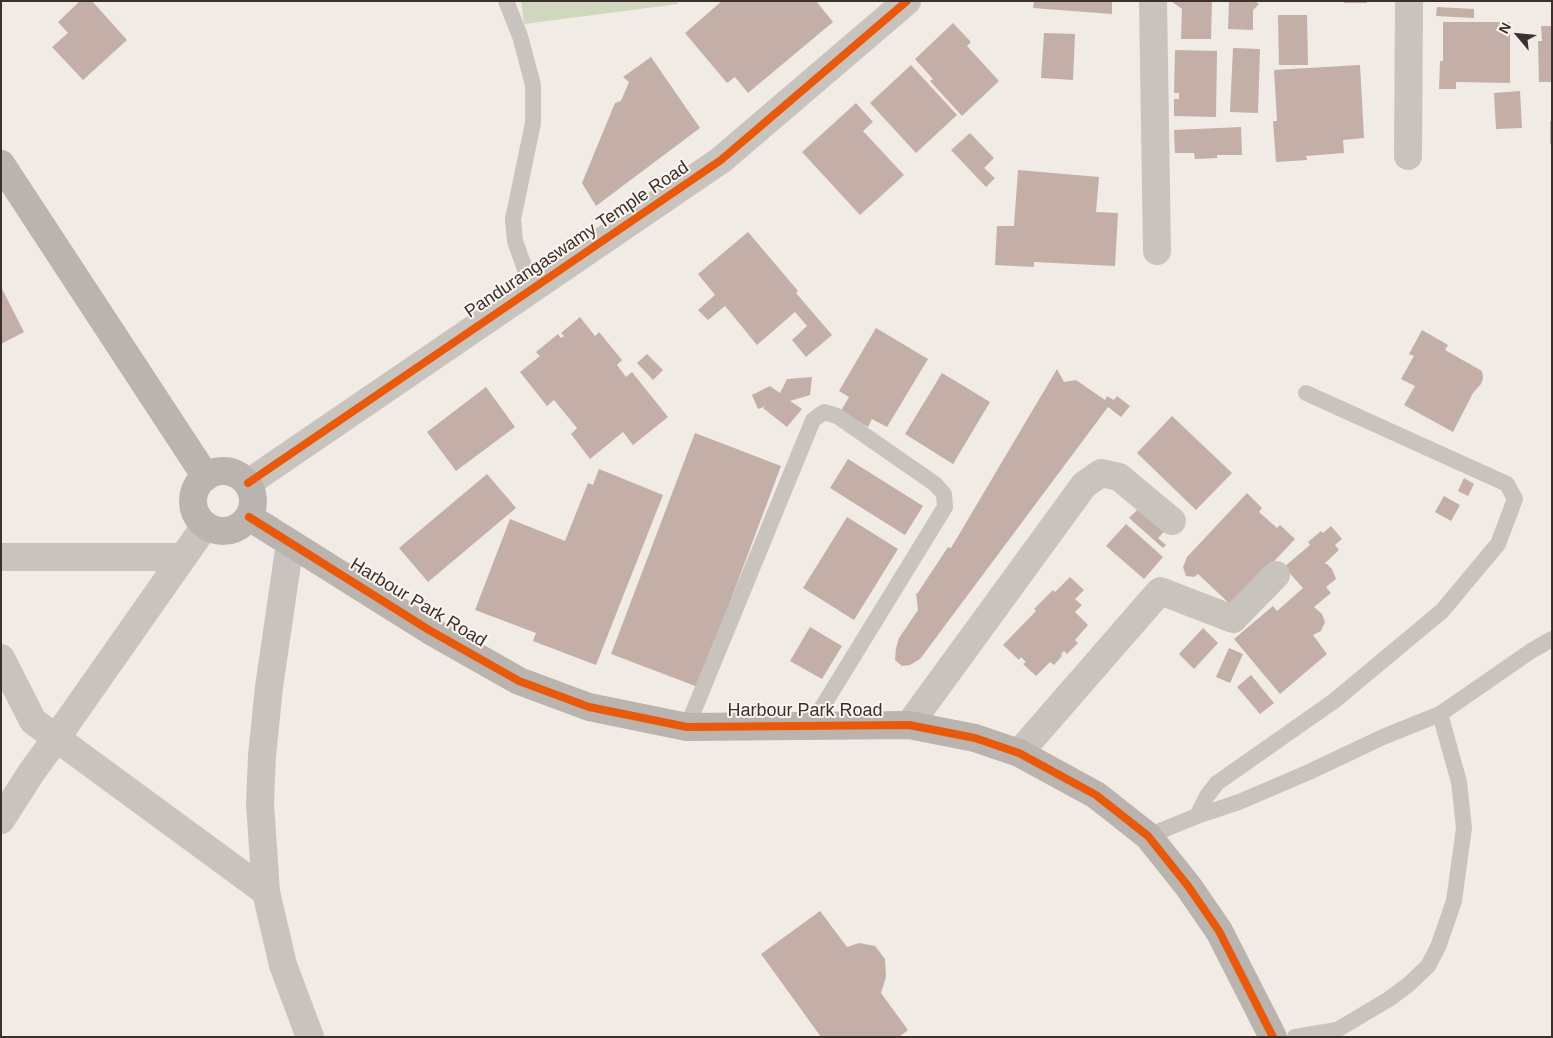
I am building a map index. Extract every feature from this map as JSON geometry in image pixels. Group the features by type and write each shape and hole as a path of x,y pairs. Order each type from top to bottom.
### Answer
{"street":[{"name":"Pandurangaswamy Temple Road","path":"248,483 720,160 908,1"},
{"path":"1154,1 1157,251"},
{"path":"1408,156 1409,1"},
{"path":"1,164 206,477"},
{"path":"228,471 248,483 254,500 249,517 242,525 234,530 224,532 205,526 197,517 193,507 194,495 198,485 206,477 216,472 228,471"},
{"path":"909,725 1084,485 1102,473 1119,477 1172,521"},
{"name":"Harbour Park Road","path":"249,517 429,630 519,681 589,707 687,727 909,725 976,738 1019,753 1096,795 1148,836 1188,886 1219,931 1273,1037"},
{"path":"1,820 31,773 205,526"},
{"path":"290,543 269,687 262,756 260,803 266,892 283,965 310,1037"},
{"path":"1,557 183,557"},
{"path":"1019,753 1160,592 1233,619 1276,575"},
{"path":"2,664 33,721 266,892"}],"lane":[{"path":"506,1 520,36 533,85 533,123 513,219 515,241 532,289"},
{"path":"1197,816 1216,783 1334,701 1442,611 1498,544 1515,499 1507,484 1306,393"},
{"path":"687,727 813,420 824,412 837,416 935,484 944,494 945,507 810,727"},
{"path":"1148,836 1197,816 1239,802 1383,737 1440,714 1531,651 1552,639"},
{"path":"1295,1037 1337,1030 1388,998 1408,985 1428,966 1438,947 1454,901 1464,828 1459,782 1440,714"}],"green space":[{"path":"521,1 677,1 678,4 524,24"}],"building":[{"path":"80,1 92,1 127,40 83,80 52,47 68,33 58,22"},
{"path":"722,1 816,1 833,22 748,93 735,77 727,83 685,33"},
{"path":"1034,1 1112,1 1112,14 1033,8"},
{"path":"1171,1 1212,1 1211,39 1181,39 1182,9"},
{"path":"1229,1 1255,1 1259,4 1253,10 1253,30 1228,29"},
{"path":"1344,1 1367,1 1367,3 1344,3"},
{"path":"1437,7 1474,9 1474,18 1436,16"},
{"path":"1278,15 1307,15 1308,65 1279,65"},
{"path":"1443,22 1510,22 1510,83 1456,82 1456,89 1439,89 1440,61 1443,61"},
{"path":"953,23 971,42 967,46 999,81 962,116 930,81 933,79 915,59"},
{"path":"1541,26 1552,26 1552,82 1539,82 1538,41 1542,41"},
{"path":"1044,33 1075,34 1073,80 1041,78"},
{"path":"1233,48 1260,49 1258,113 1230,112"},
{"path":"1175,50 1217,51 1216,117 1174,116 1174,99 1179,99 1179,93 1174,93"},
{"path":"651,57 700,128 596,206 582,183 615,103 621,101 629,82 623,77"},
{"path":"911,65 957,115 916,153 870,103"},
{"path":"1360,65 1364,138 1343,140 1344,153 1306,156 1307,160 1276,162 1273,121 1277,121 1274,70"},
{"path":"1520,91 1522,128 1496,129 1494,93"},
{"path":"856,103 873,122 863,131 904,175 860,215 802,152"},
{"path":"1550,121 1552,121 1552,144 1550,144"},
{"path":"1241,127 1242,155 1217,155 1217,158 1195,159 1194,153 1175,153 1174,130"},
{"path":"970,133 994,158 984,168 995,178 986,187 951,150"},
{"path":"1018,170 1099,177 1096,212 1118,213 1115,266 1034,262 1034,267 995,265 997,226 1014,226"},
{"path":"748,232 832,335 806,357 792,340 807,326 795,312 757,345 725,306 708,320 698,310 715,295 698,274"},
{"path":"1,287 24,332 1,344"},
{"path":"580,317 595,336 599,332 622,360 617,365 626,377 632,372 668,417 633,445 623,432 590,459 571,434 577,428 554,400 547,406 520,372 540,356 536,352 558,334 561,338 564,336 561,333"},
{"path":"876,328 928,359 887,427 872,419 868,427 841,411 849,397 839,391"},
{"path":"1422,330 1448,345 1445,350 1482,371 1483,378 1481,384 1473,393 1453,432 1404,405 1415,386 1401,379 1414,356 1409,354"},
{"path":"647,354 663,370 653,380 637,363"},
{"path":"1057,369 1064,382 1076,380 1105,400 1107,396 1114,400 1117,396 1130,406 1121,417 1108,407 920,659 910,665 902,666 895,660 896,648 899,638 918,610 916,593 948,547 951,548"},
{"path":"942,373 990,402 953,464 905,434"},
{"path":"812,377 810,395 790,401 802,409 787,427 763,408 766,406 758,409 752,395 770,386 780,393 787,379"},
{"path":"486,387 515,427 456,471 427,432"},
{"path":"1172,416 1232,473 1196,510 1137,453"},
{"path":"695,433 781,466 698,687 611,654"},
{"path":"848,459 923,506 905,535 830,488"},
{"path":"599,469 663,495 596,665 533,641 536,633 475,610 510,519 565,541 588,483 593,485"},
{"path":"487,474 516,508 428,582 399,548"},
{"path":"1464,478 1474,484 1468,496 1458,491"},
{"path":"1247,493 1262,508 1259,512 1277,528 1280,525 1295,539 1232,606 1198,574 1194,577 1186,576 1183,567 1187,557"},
{"path":"1444,496 1460,505 1451,521 1435,512"},
{"path":"1140,507 1166,530 1158,538 1166,545 1163,548 1129,518"},
{"path":"847,517 898,549 854,620 803,588"},
{"path":"1126,524 1163,557 1144,579 1106,546"},
{"path":"1331,526 1342,539 1335,545 1339,550 1324,564 1327,564 1332,569 1336,579 1326,587 1331,593 1314,607 1322,614 1325,622 1321,631 1313,635 1327,654 1280,694 1234,639 1273,606 1277,611 1303,588 1284,567 1310,545 1308,542 1321,531 1323,533"},
{"path":"1070,577 1084,590 1075,599 1082,605 1075,612 1088,625 1075,640 1078,643 1067,654 1064,651 1054,665 1050,662 1036,676 1023,664 1026,662 1021,657 1019,660 1003,645 1036,611 1034,609 1053,590 1055,592"},
{"path":"810,627 842,646 822,679 790,661"},
{"path":"1203,628 1218,643 1194,669 1179,654"},
{"path":"1229,648 1243,654 1230,683 1216,677"},
{"path":"1251,675 1274,703 1260,714 1237,687"},
{"path":"820,911 847,947 859,943 875,946 885,959 886,977 881,993 908,1030 899,1037 821,1037 761,954"}],"cycle path":[{"path":"248,483 721,160 907,1"},
{"path":"249,517 429,630 519,681 589,707 687,727 909,725 975,738 1019,753 1096,795 1148,836 1188,886 1219,931 1273,1037"}]}
